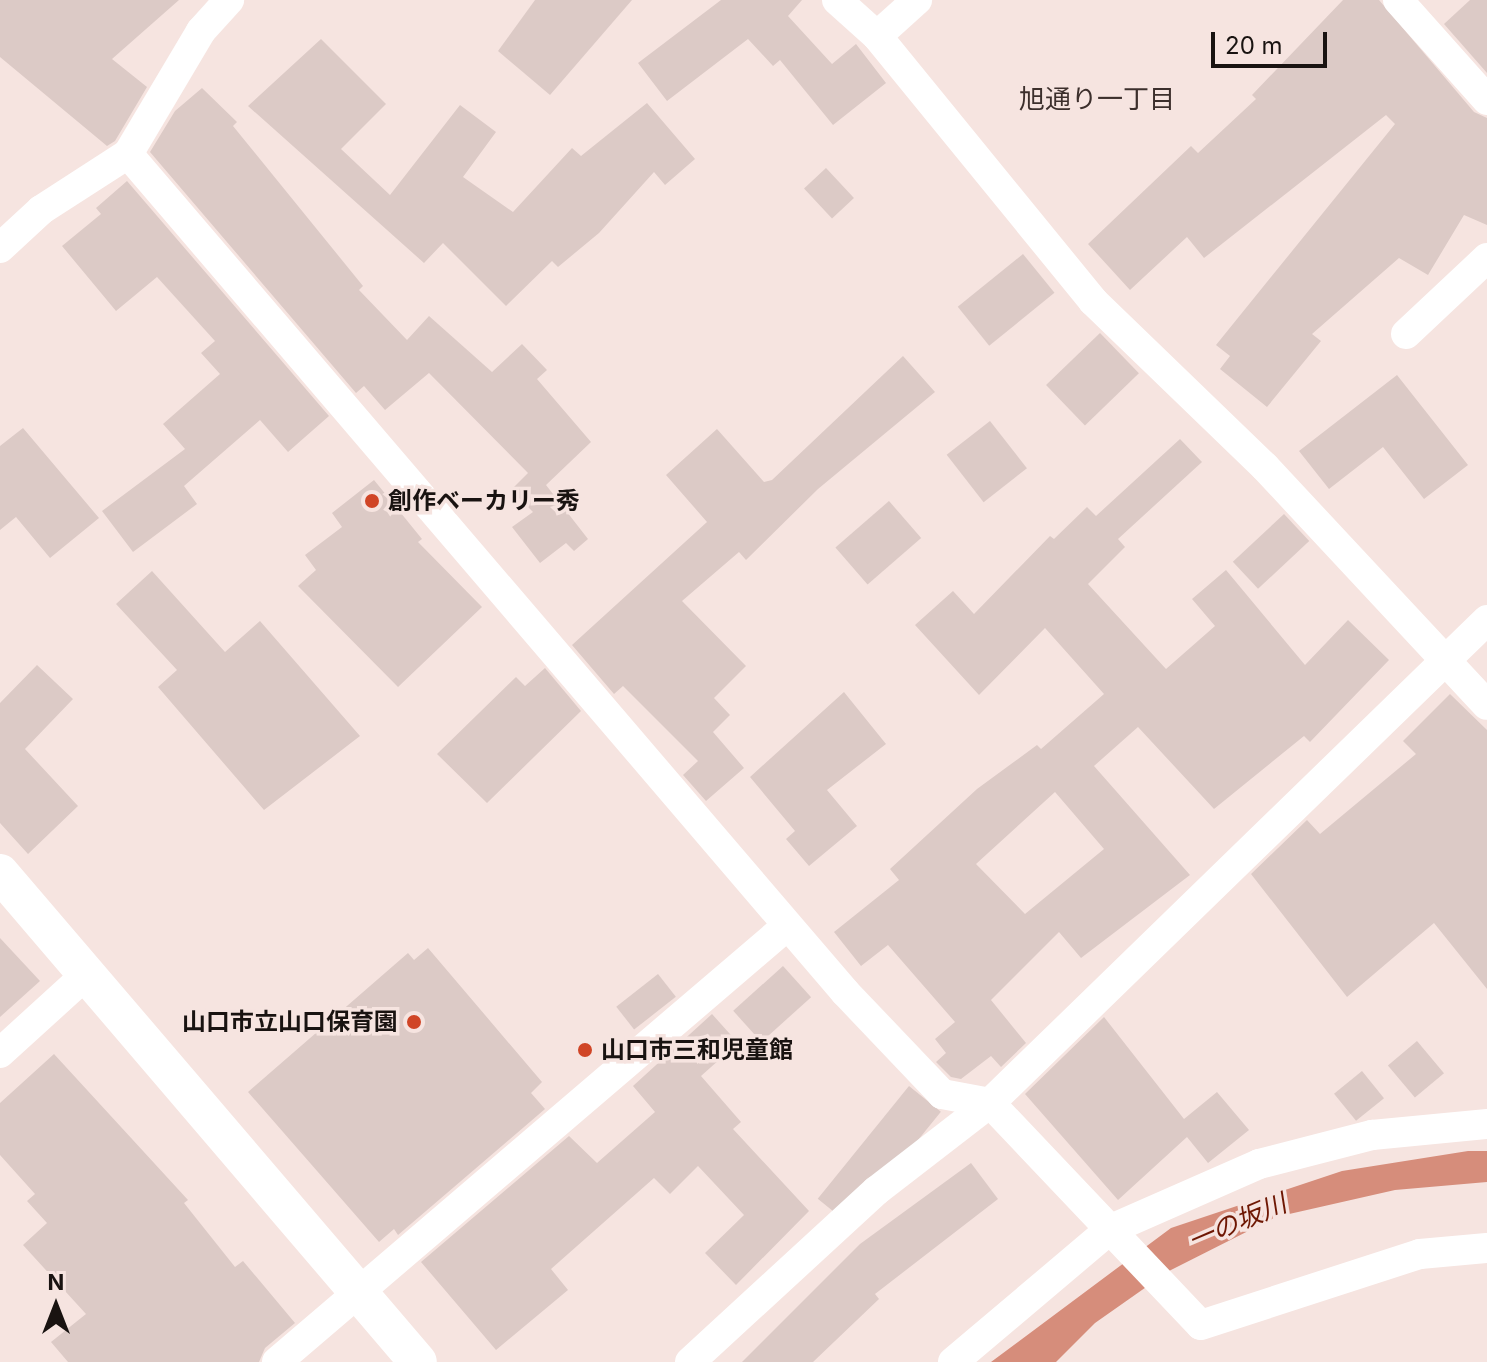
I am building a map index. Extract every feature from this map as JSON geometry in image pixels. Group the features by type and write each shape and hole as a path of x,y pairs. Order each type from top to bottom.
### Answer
{"street":[{"path":"0,248 41,210 128,154 201,31 229,0"},
{"path":"837,0 877,36 1093,301 1265,467 1487,705"},
{"path":"877,36 917,0"},
{"path":"1398,0 1487,100"},
{"path":"128,154 787,926 942,1094 990,1103 1201,1325 1420,1254 1487,1248"},
{"path":"1406,334 1487,258"},
{"path":"690,1362 876,1191 990,1103 1487,620"},
{"path":"0,873 418,1362"},
{"path":"277,1362 787,926"},
{"path":"0,1053 88,973"},
{"path":"953,1362 1115,1237 1259,1164 1372,1135 1487,1124"}],"water":[{"name":"一の坂川","path":"1468,1151 1487,1151 1487,1182 1395,1190 1276,1217 1169,1271 1095,1323 1056,1362 991,1362 1171,1228 1342,1171"}],"building":[{"path":"0,0 179,0 112,59 147,87 115,141 107,146 0,57"},
{"path":"535,0 632,0 550,95 498,51"},
{"path":"721,0 802,0 788,16 832,64 856,44 886,83 833,125 780,60 773,66 748,39 667,101 638,63"},
{"path":"1343,0 1379,0 1474,112 1487,118 1487,225 1464,215 1428,275 1399,258 1312,334 1321,341 1267,407 1220,369 1230,356 1216,345 1395,124 1386,115 1204,258 1187,237 1130,290 1088,244 1191,146 1198,153 1256,99 1252,95"},
{"path":"1470,0 1487,0 1487,73 1444,24"},
{"path":"321,39 386,104 341,149 390,195 460,105 496,132 463,177 513,212 572,148 581,156 647,103 695,159 665,185 654,172 599,233 558,267 552,261 506,306 443,243 424,263 248,106"},
{"path":"202,88 237,122 233,126 363,286 359,290 407,340 429,316 492,372 522,344 547,370 537,379 591,442 546,485 588,539 574,551 566,543 540,563 512,527 533,512 511,490 528,473 429,373 385,410 364,386 356,393 150,152 175,111"},
{"path":"826,168 854,198 832,218 804,188"},
{"path":"127,181 329,416 288,452 260,420 184,486 197,504 133,552 102,511 185,449 163,424 220,374 201,353 215,341 157,277 116,311 62,246 101,214 96,208"},
{"path":"1023,254 1054,293 989,346 958,307"},
{"path":"1100,333 1139,373 1085,425 1046,385"},
{"path":"903,356 935,392 818,489 746,560 739,552 682,601 746,666 714,698 730,715 713,732 744,768 706,801 683,775 698,761 623,686 614,694 572,645 707,522 666,475 717,429 764,482 772,480"},
{"path":"1397,375 1468,465 1424,499 1383,447 1329,489 1299,451"},
{"path":"990,421 1027,468 984,502 947,455"},
{"path":"23,428 99,518 50,558 16,517 0,530 0,446"},
{"path":"1180,439 1202,462 1118,539 1125,547 1088,584 1166,669 1215,626 1192,599 1226,570 1305,665 1348,620 1389,660 1310,742 1304,736 1214,809 1138,727 1094,766 1190,875 1081,958 1059,932 991,1000 1026,1043 1001,1067 991,1056 961,1079 951,1077 936,1062 946,1053 935,1039 955,1022 888,945 861,966 834,932 899,880 890,869 977,789 1037,745 1041,749 1104,694 1045,628 979,695 915,625 953,591 974,614 1050,536 1054,539 1087,507 1096,516","holes":["1055,792 1104,849 1025,914 976,864"]},
{"path":"374,480 422,539 418,542 482,607 398,687 298,586 316,570 305,555 342,527 332,513"},
{"path":"889,501 921,538 868,585 835,548"},
{"path":"1284,514 1309,541 1258,589 1233,562"},
{"path":"152,571 225,652 260,621 360,736 264,810 158,687 177,670 116,604"},
{"path":"37,665 73,699 25,749 78,806 28,854 0,823 0,703"},
{"path":"545,668 581,711 487,803 437,754 516,677 525,686"},
{"path":"844,692 886,744 827,790 857,826 809,866 786,839 795,831 750,777"},
{"path":"1450,694 1487,730 1487,989 1434,923 1347,997 1251,874 1307,820 1320,834 1416,754 1403,741"},
{"path":"0,938 40,981 0,1017"},
{"path":"428,948 542,1082 531,1093 545,1109 398,1235 394,1229 379,1242 248,1092 408,953 414,960"},
{"path":"783,966 811,997 761,1042 733,1011"},
{"path":"658,974 676,997 634,1029 616,1007"},
{"path":"712,1014 738,1043 701,1076 741,1122 733,1129 809,1211 736,1285 705,1253 744,1215 698,1166 670,1194 654,1178 551,1269 568,1290 496,1350 421,1262 569,1136 597,1163 655,1112 633,1086"},
{"path":"1104,1017 1184,1119 1217,1092 1249,1130 1208,1163 1187,1137 1118,1200 1025,1094"},
{"path":"1417,1041 1444,1073 1415,1098 1388,1065"},
{"path":"54,1054 188,1200 184,1203 235,1267 243,1261 295,1323 265,1348 259,1362 68,1362 51,1342 86,1314 23,1245 47,1223 27,1201 35,1194 0,1155 0,1103"},
{"path":"1362,1071 1384,1098 1356,1121 1334,1094"},
{"path":"909,1086 941,1112 850,1224 818,1199"},
{"path":"971,1163 998,1199 875,1294 879,1299 813,1362 742,1362 860,1244"}],"place":[{"name":"創作ベーカリー秀","path":"372,501"},
{"name":"山口市立山口保育園","path":"414,1022"},
{"name":"山口市三和児童館","path":"585,1050"}],"district":[{"name":"旭通り一丁目","path":"1097,99"}]}
